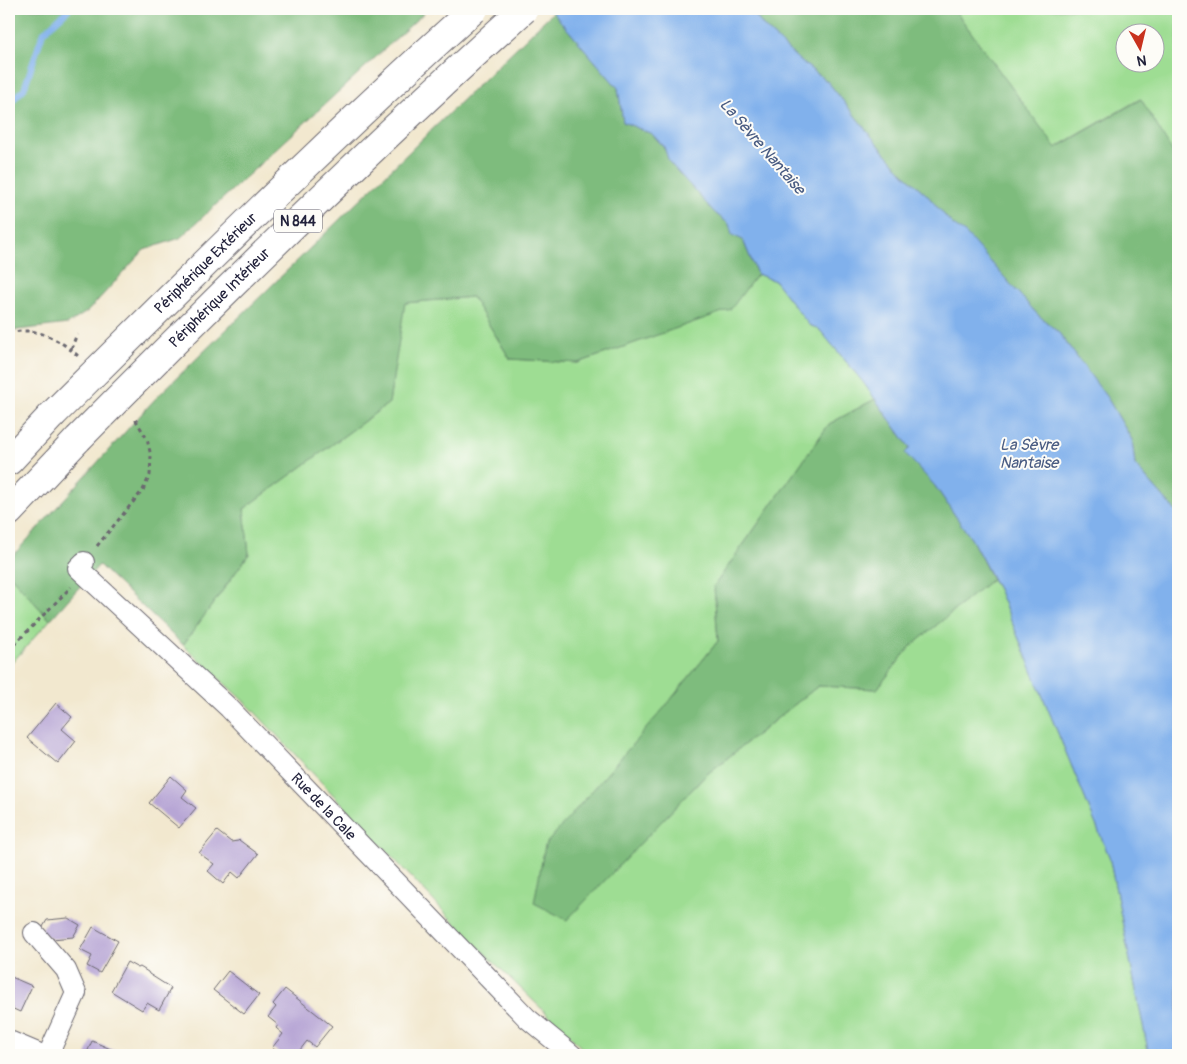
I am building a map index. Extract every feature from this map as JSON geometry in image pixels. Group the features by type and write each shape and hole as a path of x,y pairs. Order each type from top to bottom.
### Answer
{"highway":[{"name":"Périphérique Extérieur","path":"9,461 52,415 226,242 474,9"},
{"name":"Périphérique Intérieur","path":"9,512 78,439 256,261 370,151 524,9"}],"street":[{"name":"Rue de la Cale","path":"81,565 229,708 527,1018 572,1055"},
{"path":"34,933 66,970 76,993 48,1055"},
{"path":"9,1041 42,1055"}],"path":[{"path":"71,349 77,334"},
{"path":"9,650 71,588 81,565"}],"green space":[{"path":"9,9 428,9 180,238 144,250 88,311 68,324 9,331"},
{"path":"750,9 954,9 1056,148 1141,99 1178,161 1178,514 1135,465 1132,440 1108,399 1059,333 1037,314 966,235 952,224 927,195 905,175 828,82 799,60 764,27"},
{"path":"954,9 1178,9 1178,161 1140,99 1055,148"},
{"path":"553,12 618,88 623,122 652,134 664,147 670,162 715,213 729,224 743,240 757,274 731,309 578,363 510,359 472,297 405,303 389,403 244,509 249,554 183,645 99,565 50,620 9,574 9,560 155,399"},
{"path":"757,274 775,281 809,325 819,329 875,399 829,424 714,586 718,641 664,708 567,919 706,775 818,686 877,689 909,648 992,579 999,591 1109,856 1149,1055 589,1055 467,936 251,708 183,645 249,554 244,509 389,403 404,303 472,297 510,359 578,363 730,309"},
{"path":"875,399 910,448 906,453 935,486 972,540 992,579 909,648 877,689 818,686 706,775 567,920 534,903 545,845 664,708 718,641 714,586 829,424"},
{"path":"9,574 50,620 9,666"}],"water":[{"name":"La Sèvre Nantaise","path":"550,9 750,9 764,27 799,60 828,82 905,175 927,195 952,224 966,234 1037,314 1059,333 1108,399 1132,440 1135,465 1178,514 1178,1055 1149,1055 1109,856 999,591 972,540 935,486 905,453 910,448 863,382 819,329 809,325 775,281 757,274 743,240 732,235 729,224 715,213 669,162 664,147 652,134 623,122 618,88"}],"building":[{"path":"56,703 72,717 62,729 76,741 58,764 27,738"},
{"path":"171,776 187,790 182,797 196,808 179,828 149,803"},
{"path":"217,831 231,842 239,840 258,854 239,878 232,872 223,884 208,871 214,864 199,853"},
{"path":"68,918 80,925 73,937 52,939 40,932 47,920"},
{"path":"93,927 118,941 100,973 87,966 92,956 80,950"},
{"path":"127,962 138,968 140,967 171,988 159,1010 147,1003 142,1010 111,991"},
{"path":"228,971 259,995 244,1014 213,990"},
{"path":"9,976 32,986 20,1012 9,1007"},
{"path":"285,989 332,1026 315,1047 307,1041 296,1055 282,1055 272,1048 283,1034 276,1028 278,1025 268,1017 276,1007 273,1004"},
{"path":"92,1041 120,1053 119,1055 86,1055"}],"waterway":[{"path":"9,104 24,89 43,33 69,9"}]}
